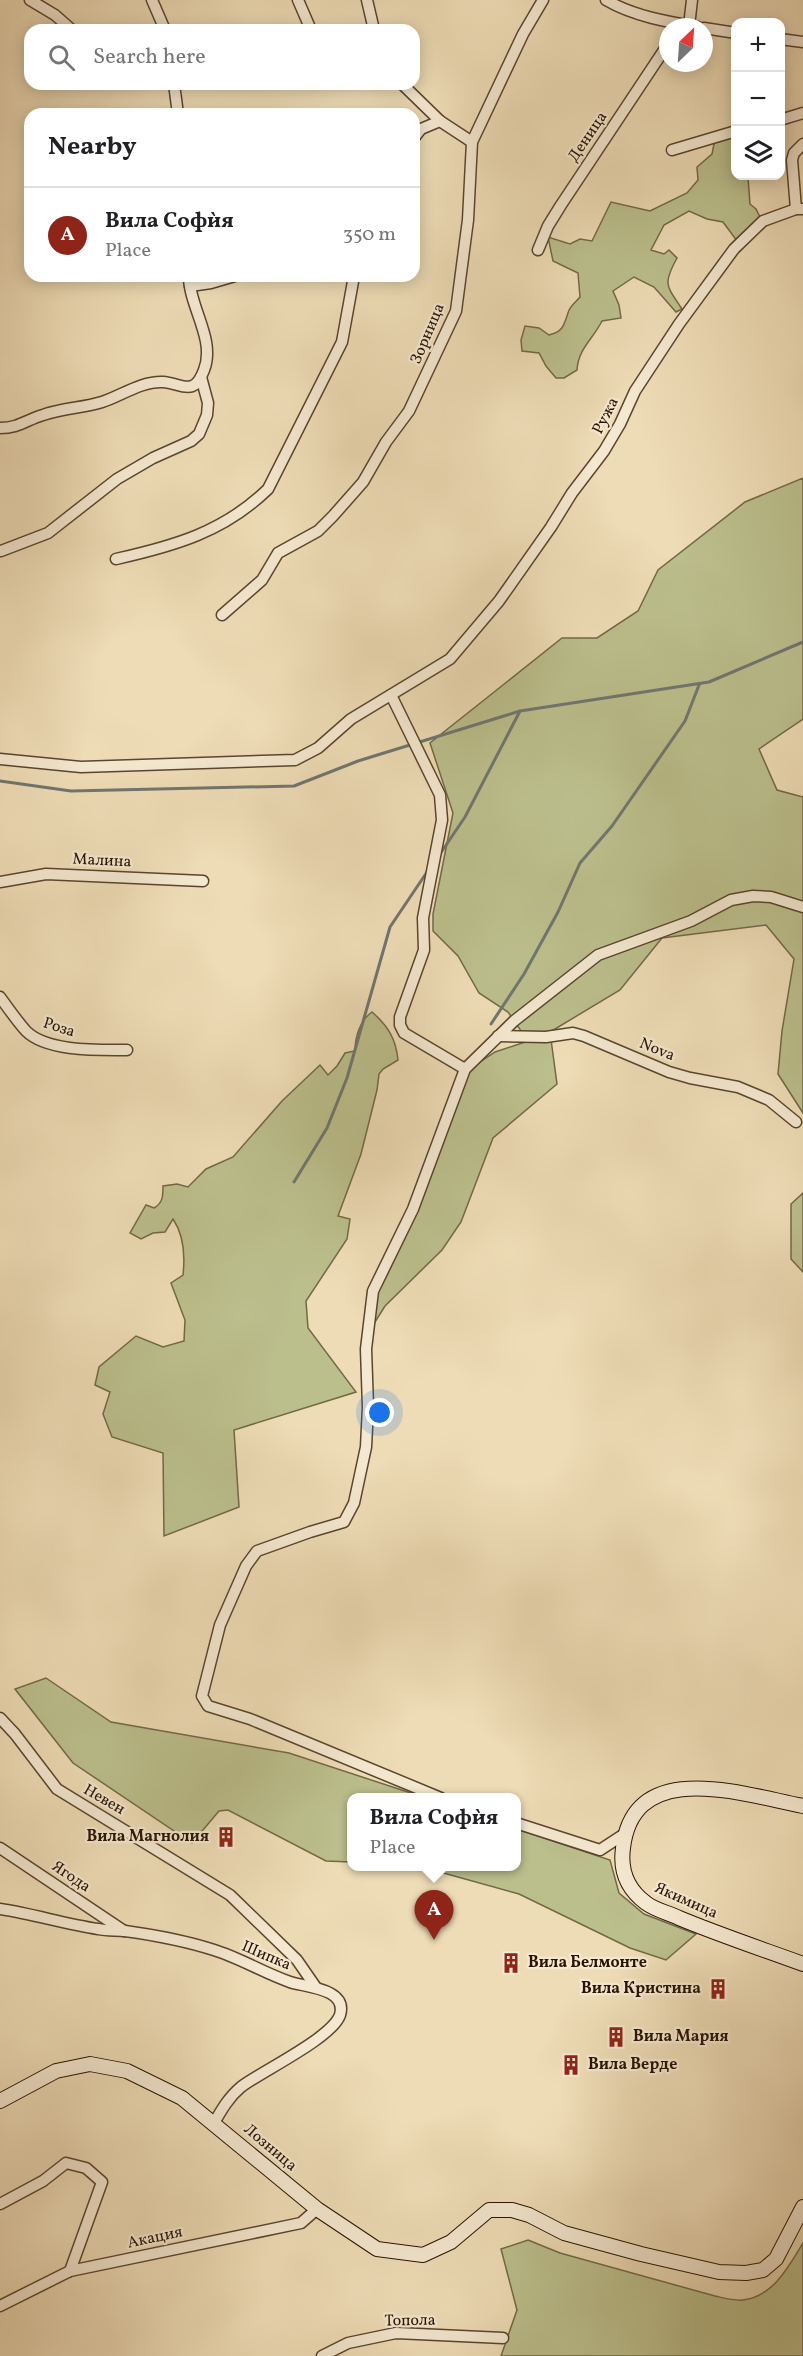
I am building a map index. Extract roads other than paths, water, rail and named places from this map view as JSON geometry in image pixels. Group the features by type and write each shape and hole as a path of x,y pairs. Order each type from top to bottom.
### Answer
{"street":[{"path":"30,0 65,24"},
{"path":"152,0 162,24"},
{"path":"298,0 308,24"},
{"path":"367,0 373,24"},
{"name":"Зорница","path":"222,615 262,580 278,553 318,531 333,516 363,482 386,442 409,411 456,311 468,220 472,142 523,34 543,0"},
{"path":"606,0 632,11 659,18"},
{"path":"688,18 692,0"},
{"path":"713,29 731,32"},
{"path":"785,40 803,42"},
{"name":"Деница","path":"538,250 548,226 659,58"},
{"path":"175,90 177,108"},
{"path":"408,90 441,121 472,142"},
{"path":"785,118 803,112"},
{"path":"420,130 441,121"},
{"path":"672,150 731,132"},
{"path":"800,209 792,160 794,153 803,144"},
{"name":"Ружа","path":"0,759 81,766 295,760 318,748 351,718 450,659 499,601 551,527 572,492 604,451 641,381 734,249 763,221 800,209"},
{"path":"0,428 13,428 42,415 101,402 145,384 163,382 181,388 194,385 201,377 208,358 190,282"},
{"path":"116,559 185,542 225,523 255,502 268,489 342,342 353,282"},
{"path":"2,551 48,533 117,479 153,458 191,441 199,434 207,415 207,403 201,377"},
{"path":"392,694 440,795 442,820 423,918 424,950 400,1017 400,1025 404,1033 428,1050 465,1069"},
{"name":"Малина","path":"0,882 46,874 203,881"},
{"path":"431,1793 250,1719 208,1706 202,1696 220,1625 246,1566 257,1551 344,1522 354,1503 366,1447 368,1407 366,1349 373,1291 413,1209 465,1069 513,1021 598,955 691,921 731,900 753,896 771,897 799,905"},
{"name":"Роза","path":"0,998 28,1033 47,1042 72,1049 127,1050"},
{"name":"Nova","path":"498,1036 546,1037 573,1033 584,1036 669,1072 738,1087 769,1100 796,1122"},
{"name":"Невен","path":"0,1718 57,1789 230,1895 297,1960 315,1986"},
{"name":"Якимица","path":"803,1806 706,1787 669,1790 650,1799 641,1807 626,1833 622,1859 626,1882 646,1904 803,1964"},
{"path":"521,1825 600,1850 626,1833"},
{"name":"Ягода","path":"0,1848 125,1931"},
{"name":"Шипка","path":"0,1910 26,1913 102,1930 125,1931 207,1948 288,1982 315,1986 339,2002 340,2014 337,2021 292,2056 242,2086 228,2100 214,2123"},
{"name":"Лозница","path":"0,2101 56,2071 90,2064 127,2071 182,2098 317,2208 377,2249 423,2255 451,2242 489,2210 512,2210 529,2215 564,2233 641,2254 719,2272 746,2273 764,2270 776,2259 803,2207"},
{"path":"0,2204 43,2181 66,2163 86,2168 102,2182 70,2271"},
{"name":"Акация","path":"0,2306 70,2271 301,2223 317,2208"},
{"name":"Топола","path":"322,2356 348,2343 396,2333 503,2338"}],"waterway":[{"path":"0,781 71,791 294,786 358,761 520,711 709,682 803,642"},
{"path":"491,1024 524,974 558,912 580,863 612,826 685,721 699,685"},
{"path":"440,854 465,817 520,711"},
{"path":"294,1182 327,1128 347,1078 390,927 427,872"}],"place":[{"name":"Вила Магнолия","path":"226,1837"},
{"name":"Вила Софѝя","path":"434,1940"},
{"name":"Вила Белмонте","path":"511,1963"},
{"name":"Вила Кристина","path":"718,1989"},
{"name":"Вила Мария","path":"616,2037"},
{"name":"Вила Верде","path":"571,2065"}]}
